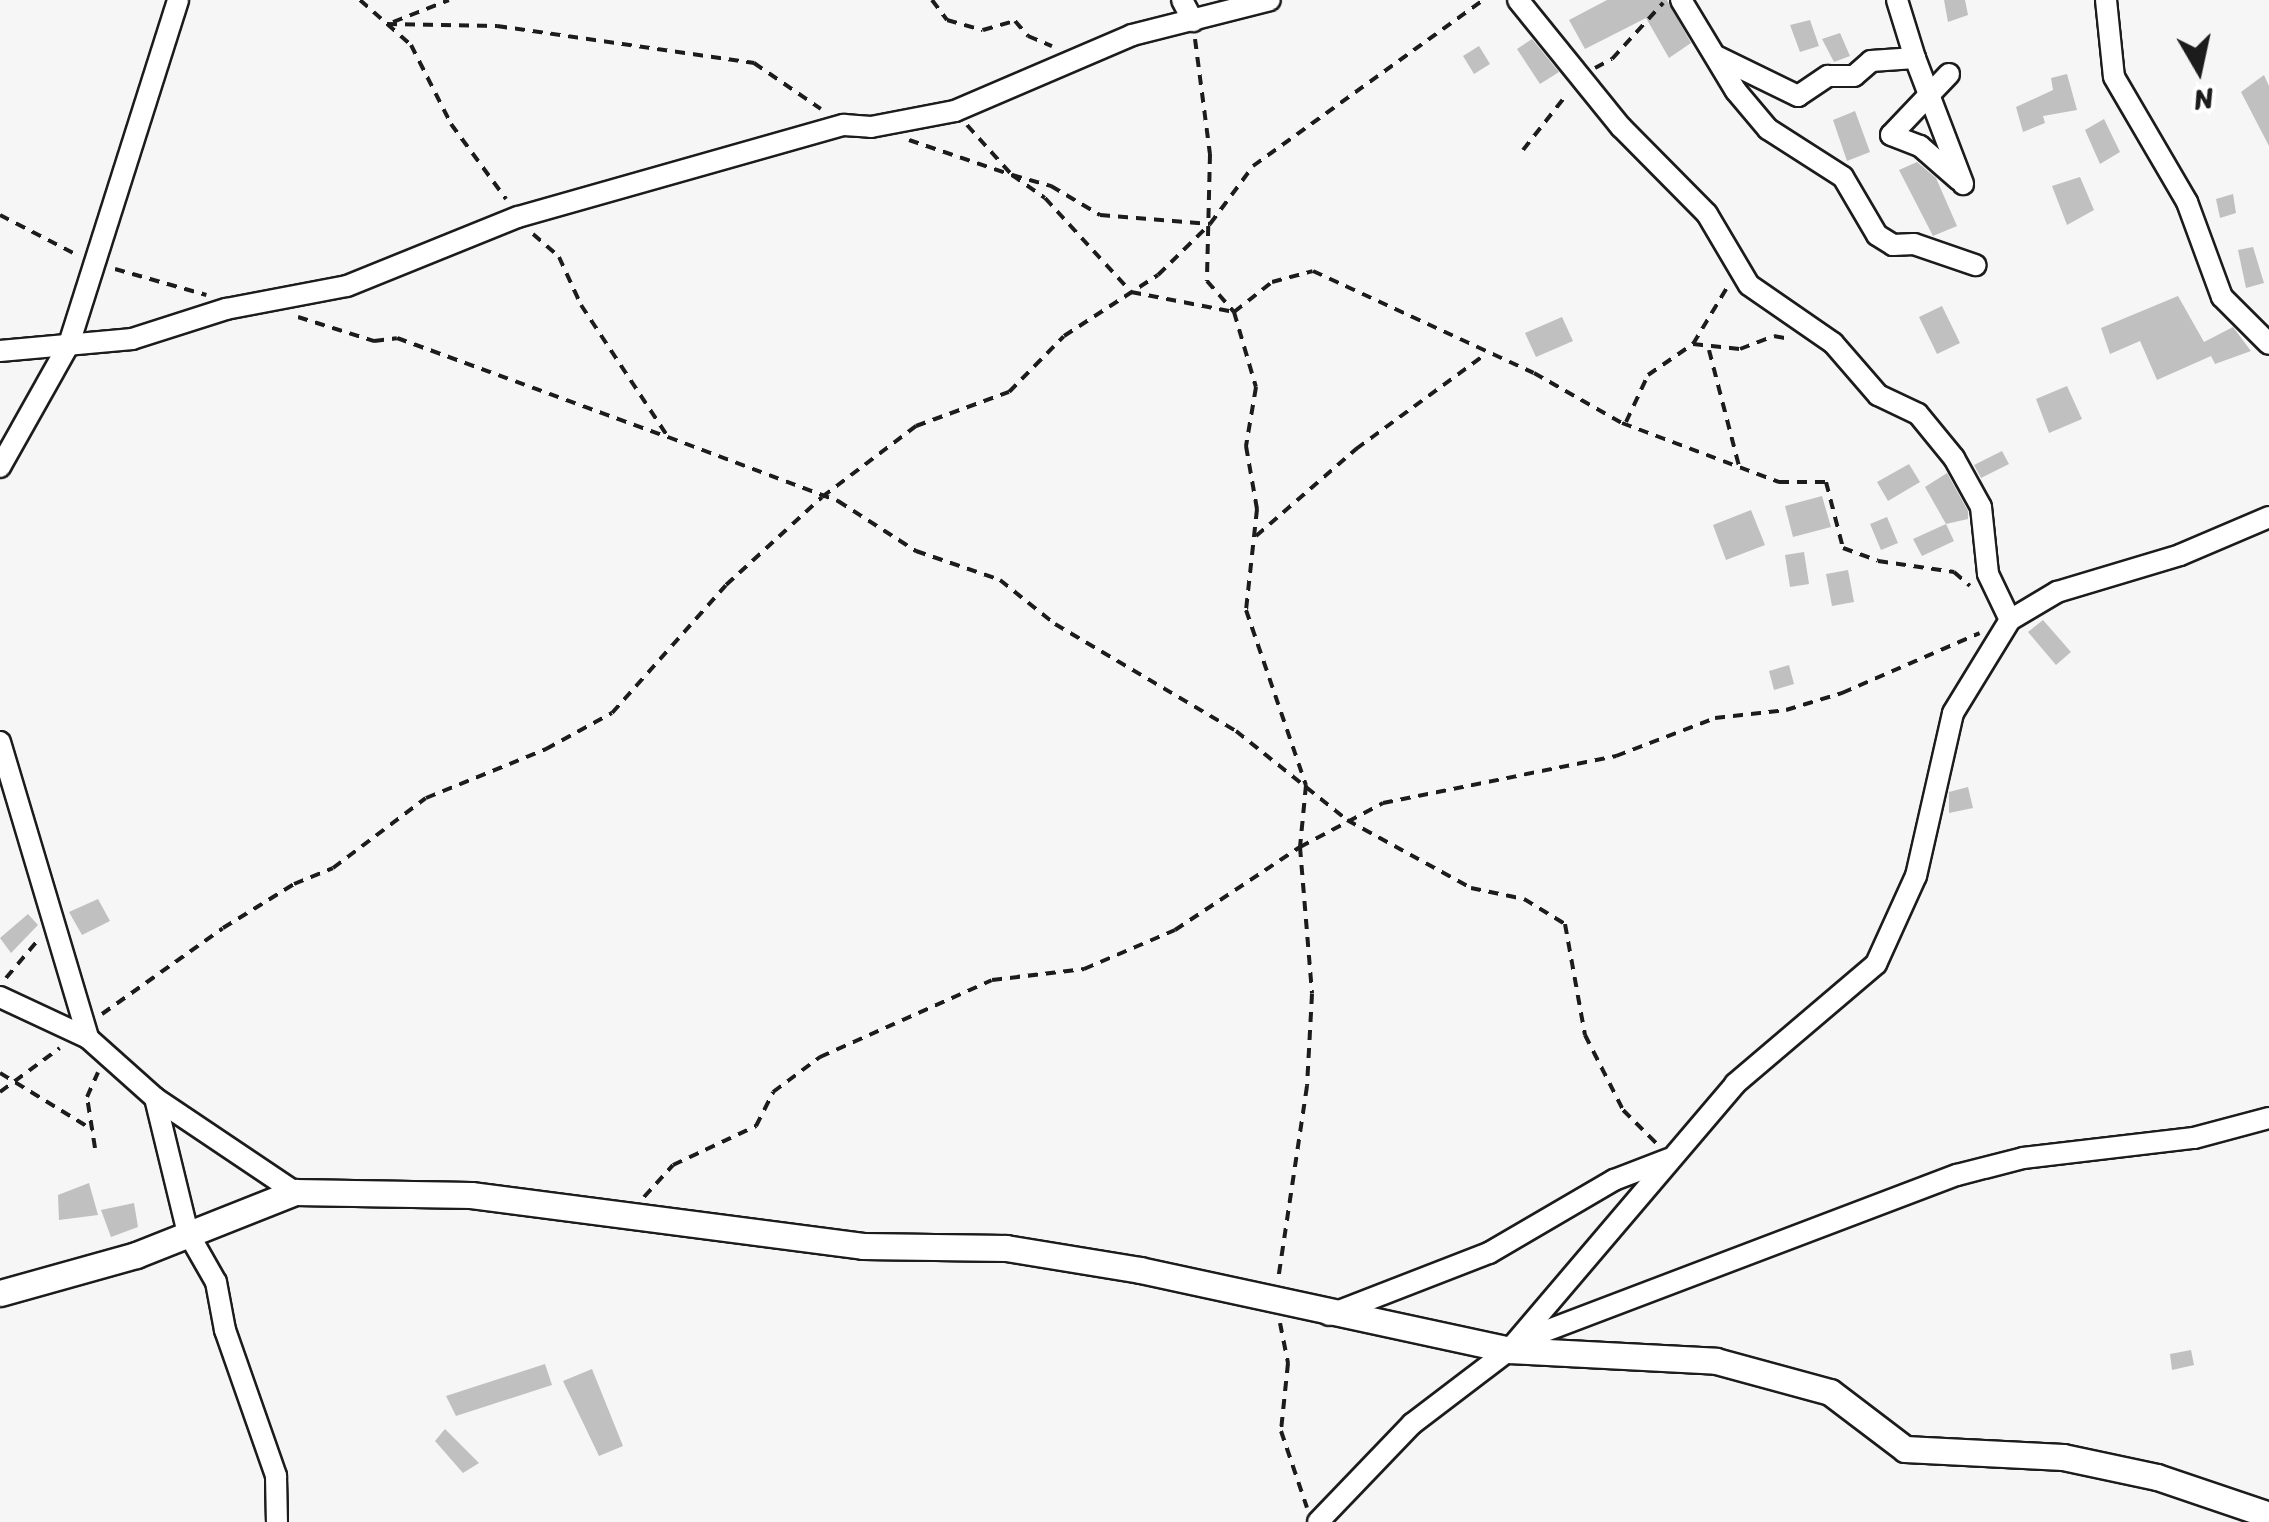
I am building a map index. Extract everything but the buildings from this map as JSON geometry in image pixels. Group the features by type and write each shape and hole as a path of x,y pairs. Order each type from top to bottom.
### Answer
{"street":[{"path":"0,468 70,344 178,0"},
{"path":"1182,0 1193,21"},
{"path":"0,351 29,343 132,338 252,305 347,286 518,217 844,125 871,127 954,111 1075,56 1270,0"},
{"path":"1518,0 1578,77 1707,214 1749,285 1824,338 1878,395 1918,414 1954,458 1981,507 1988,574 2010,620"},
{"path":"1681,0 1768,129 1843,176 1877,234 1893,245 1914,244 1975,265"},
{"path":"1897,0 1930,95 1949,74"},
{"path":"2106,0 2114,77 2187,202 2222,296 2269,344"},
{"path":"1717,57 1798,96 1828,76 1854,76 1871,61 1915,58"},
{"path":"1315,1522 1412,1424 1512,1346 1735,1084 1888,948 1916,876 1953,713 2010,620 2057,592 2180,555 2269,517"},
{"path":"0,742 88,1038"},
{"path":"0,997 88,1038 156,1098 295,1192"},
{"path":"156,1098 188,1233 216,1282 226,1330 262,1428 278,1489 277,1522"},
{"path":"1512,1346 1957,1175 2023,1158 2194,1138 2269,1118"},
{"path":"1328,1315 1489,1253 1614,1180 1671,1158"},
{"path":"0,1293 102,1266 295,1192 452,1194 863,1246 1006,1248 1140,1270 1328,1315 1512,1346 1762,1370 1830,1392 1905,1449 2063,1457 2157,1477 2269,1515"}],"path":[{"path":"449,0 386,24 497,26 754,62 844,125"},
{"path":"932,0 947,20 984,30 1015,21 1028,36 1075,56"},
{"path":"0,1092 17,1084 71,1039 88,1038 101,1014 187,950 294,884 333,868 387,821 468,777 546,749 612,713 726,585 822,497 916,426 1010,392 1064,336 1131,292 1210,224 1253,166 1483,0"},
{"path":"1523,150 1578,77 1612,60 1666,0"},
{"path":"1193,21 1205,82 1210,224 1206,282 1234,312 1256,387 1246,446 1256,536 1246,610 1306,785 1300,847 1312,994 1306,1086 1276,1303 1288,1363 1281,1430 1315,1522"},
{"path":"954,111 1012,175 1045,198 1131,292 1234,312 1272,282 1313,271 1625,424 1778,482 1826,482 1843,548 1878,561 1954,572 1982,596"},
{"path":"891,136 1051,186 1100,216 1210,224"},
{"path":"0,215 53,238 94,266 138,272 252,305"},
{"path":"1625,424 1648,375 1694,344 1712,305 1741,271"},
{"path":"287,314 374,341 397,338 822,497 916,551 1000,580 1055,624 1168,687 1306,785 1347,820 1471,888 1524,899 1565,924 1585,1035 1624,1110 1671,1158"},
{"path":"1694,344 1740,349 1774,336 1824,338"},
{"path":"1709,347 1739,466"},
{"path":"1256,536 1356,450 1486,354"},
{"path":"628,1216 673,1165 756,1126 773,1092 820,1057 992,980 1084,969 1175,930 1300,847 1383,803 1616,756 1715,718 1786,710 1842,693 2010,620"},
{"path":"0,986 52,921"},
{"path":"94,1148 87,1096 106,1054"},
{"path":"0,1073 93,1130"}]}
